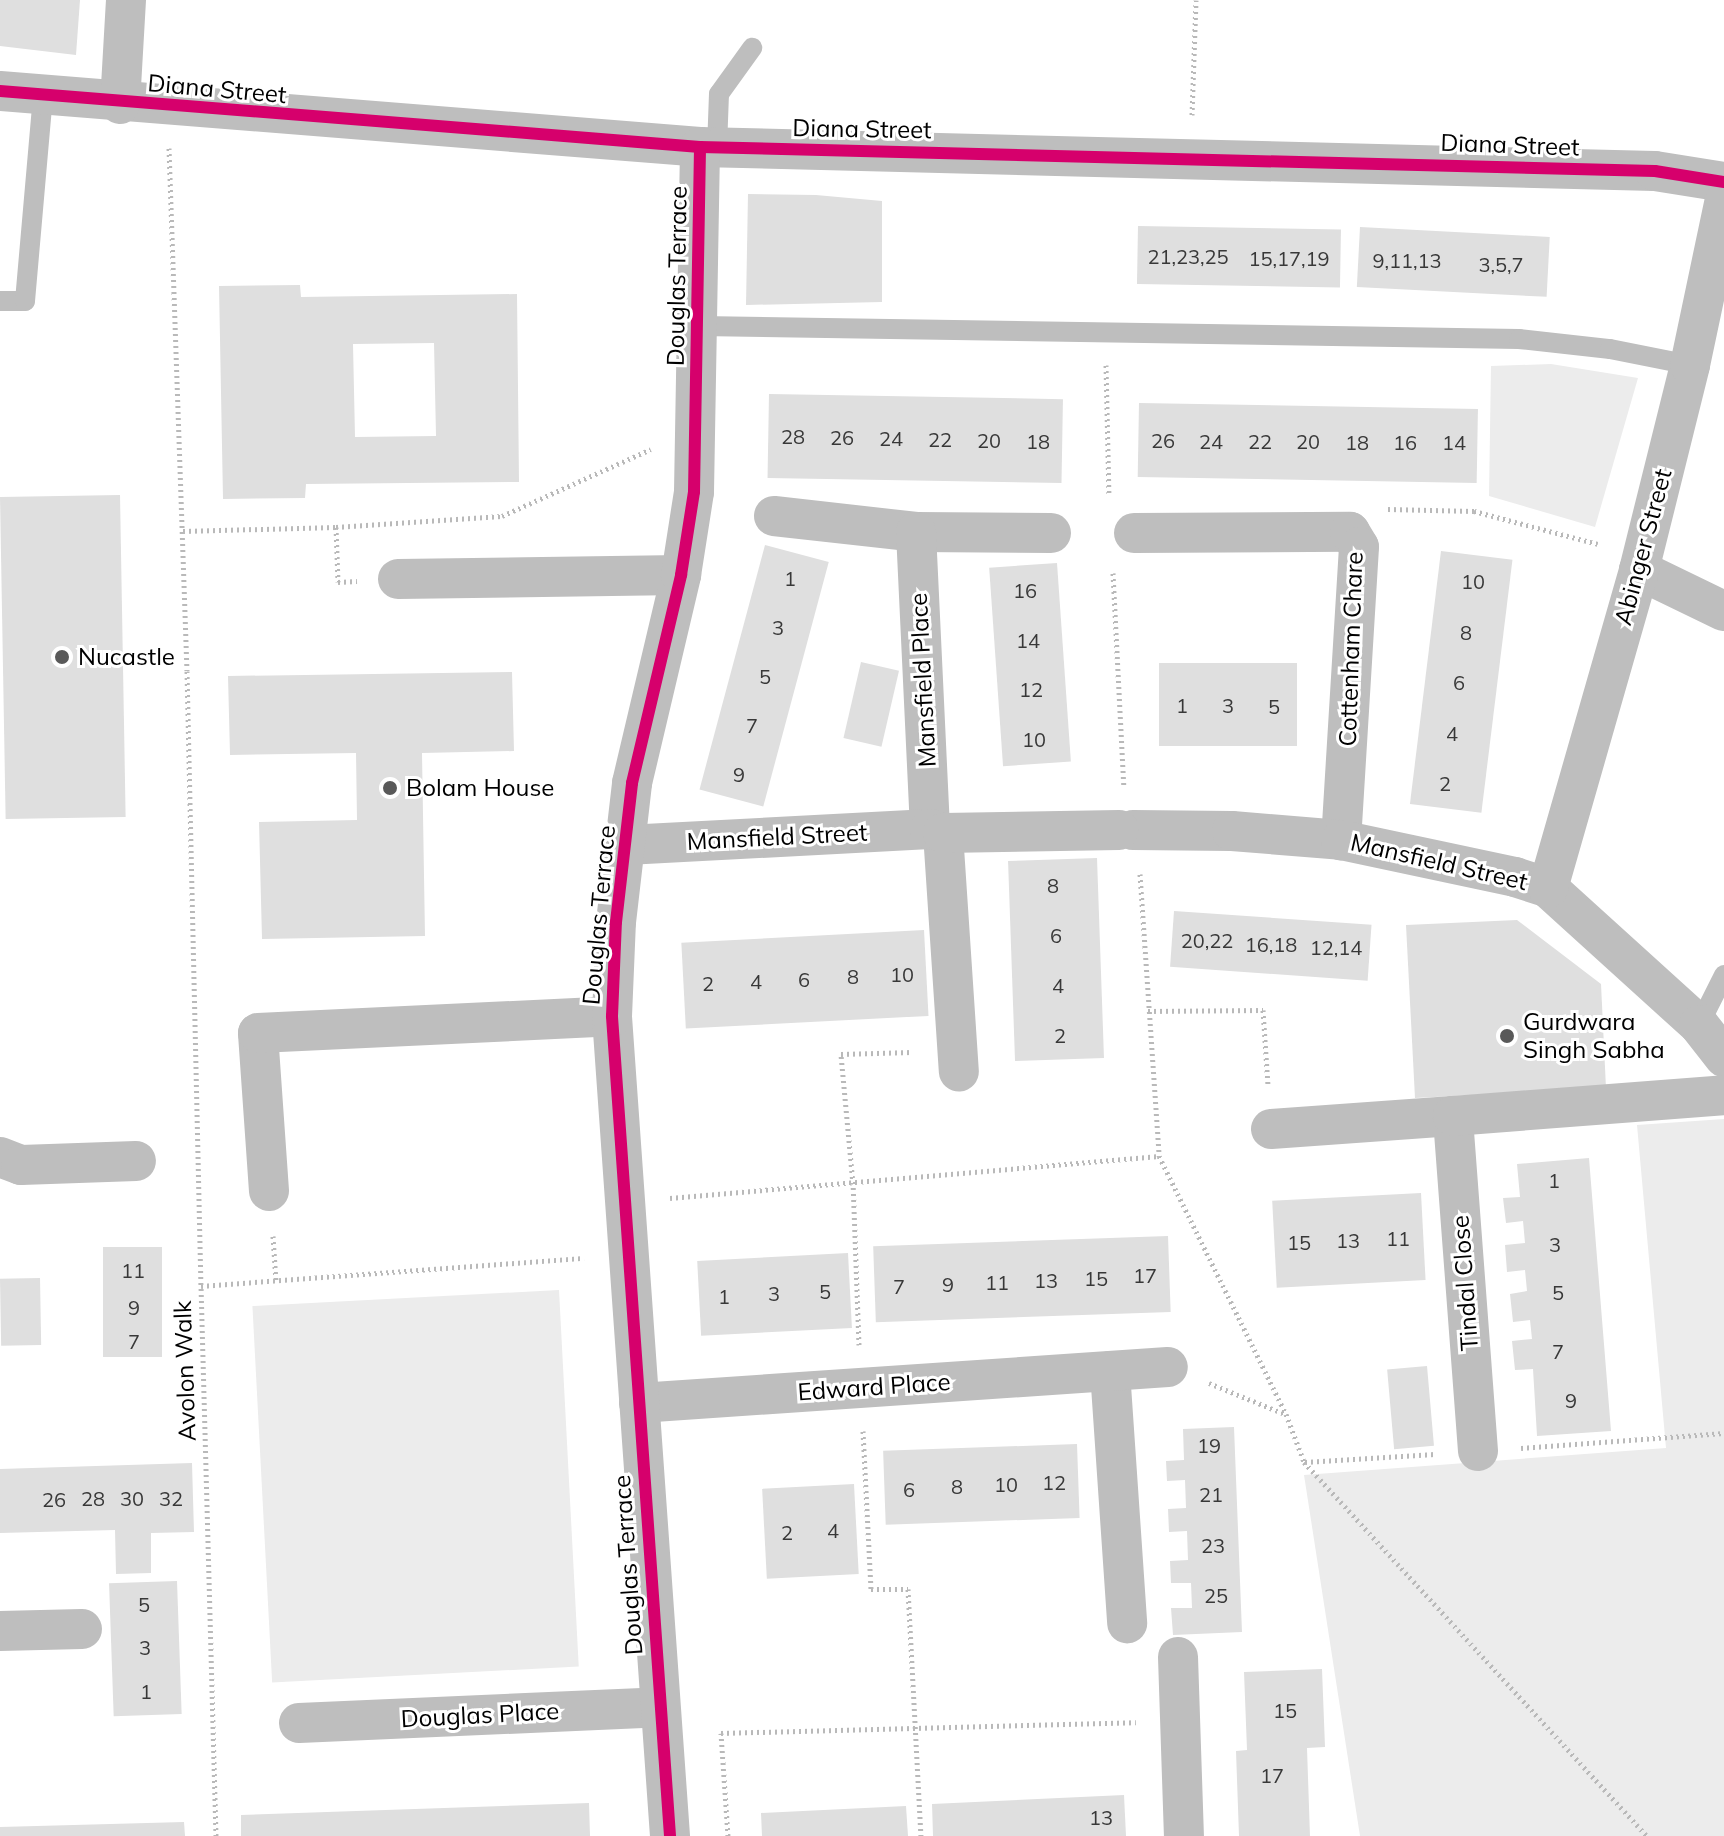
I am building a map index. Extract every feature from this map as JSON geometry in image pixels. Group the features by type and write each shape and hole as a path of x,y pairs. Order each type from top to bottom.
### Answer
{"street":[{"path":"120,104 126,0"},
{"name":"Diana Street","path":"0,91 167,108 709,148 1655,171 1724,182"},
{"name":"Douglas Terrace","path":"670,1836 612,1016 616,922 632,783 681,575 694,492 709,148"},
{"name":"Abinger Street","path":"1548,888 1640,563 1690,365 1724,203"},
{"path":"774,516 916,532 1051,533"},
{"name":"Mansfield Place","path":"916,532 937,831 959,1071"},
{"name":"Cottenham Chare","path":"1134,533 1350,532 1359,547 1341,840"},
{"path":"1640,563 1724,611"},
{"path":"398,579 681,575"},
{"name":"Mansfield Street","path":"626,845 937,831 1232,831 1341,840 1515,877 1548,888 1699,1025 1724,1057"},
{"path":"269,1191 258,1033 612,1016"},
{"path":"1271,1129 1724,1095"},
{"name":"Tindal Close","path":"1453,1116 1478,1451"},
{"path":"0,1157 21,1165 136,1161"},
{"name":"Edward Place","path":"639,1403 1168,1367"},
{"path":"1110,1371 1127,1623"},
{"path":"0,1631 82,1629"},
{"path":"1178,1657 1184,1836"},
{"name":"Douglas Place","path":"299,1723 660,1707"}],"lane":[{"path":"709,148 719,94 752,48"},
{"path":"0,301 25,301 43,96"},
{"path":"700,326 1519,339 1610,349 1690,365"},
{"path":"1699,1025 1724,975"}],"path":[{"path":"1190,158 1196,0"},
{"path":"167,108 183,531 201,1286"},
{"path":"183,531 336,527 502,516 696,428"},
{"path":"1350,532 1388,509 1474,511 1640,563"},
{"path":"336,527 338,582 398,579"},
{"path":"1148,1011 1263,1010 1271,1129"},
{"path":"625,1201 1159,1156"},
{"path":"1168,1367 1286,1414"},
{"path":"728,1836 721,1733 1180,1720"}],"shaded area":[{"path":"1551,364 1638,378 1595,527 1489,496 1491,366"},
{"path":"1724,1119 1724,1836 1360,1836 1304,1475 1666,1448 1637,1125"},
{"path":"559,1290 579,1666 272,1683 252,1306"}],"building":[{"path":"0,0 80,0 76,55 0,46"},
{"path":"748,194 816,195 882,201 882,302 746,305"},
{"path":"1138,226 1341,230 1340,288 1137,284"},
{"path":"1360,227 1550,237 1547,297 1357,287"},
{"path":"300,285 301,297 517,294 519,482 306,484 305,498 223,499 219,286","holes":["434,343 436,436 355,437 353,344"]},
{"path":"769,394 1063,399 1061,483 768,478"},
{"path":"1139,403 1478,409 1477,483 1138,477"},
{"name":"Nucastle","path":"120,495 126,817 6,819 0,497"},
{"path":"765,545 829,562 763,806 700,789"},
{"path":"1441,551 1512,560 1481,813 1410,804"},
{"path":"1057,563 1071,762 1003,766 989,568"},
{"path":"861,662 899,671 881,747 843,738"},
{"path":"1159,663 1297,663 1297,746 1159,746"},
{"name":"Bolam House","path":"512,672 514,751 422,753 425,936 262,939 259,822 357,820 356,753 230,755 228,676"},
{"path":"1097,858 1104,1058 1015,1061 1008,861"},
{"path":"1174,911 1372,925 1368,981 1170,967"},
{"name":"Gurdwara Singh Sabha","path":"1517,920 1601,984 1606,1088 1415,1098 1406,925"},
{"path":"924,930 929,1016 686,1029 681,943"},
{"path":"1589,1158 1611,1431 1537,1436 1533,1369 1515,1370 1512,1341 1532,1339 1530,1320 1513,1322 1510,1294 1527,1291 1525,1270 1507,1272 1505,1245 1525,1243 1523,1221 1506,1223 1503,1198 1520,1197 1517,1164"},
{"path":"1421,1193 1426,1280 1277,1288 1272,1201"},
{"path":"1168,1236 1171,1312 876,1322 873,1246"},
{"path":"103,1247 162,1247 162,1357 103,1357"},
{"path":"848,1253 852,1328 701,1336 697,1261"},
{"path":"40,1278 41,1345 1,1346 0,1279"},
{"path":"1427,1366 1434,1446 1394,1449 1387,1369"},
{"path":"1234,1427 1242,1632 1173,1635 1171,1608 1192,1608 1191,1583 1171,1583 1170,1561 1188,1560 1187,1531 1169,1532 1168,1509 1186,1508 1185,1480 1167,1481 1166,1461 1184,1460 1183,1429"},
{"path":"1077,1444 1080,1518 886,1525 883,1451"},
{"path":"192,1463 194,1532 151,1533 151,1573 116,1574 115,1530 0,1533 0,1469"},
{"path":"854,1484 859,1574 767,1579 762,1489"},
{"path":"177,1581 182,1714 114,1716 109,1583"},
{"path":"1322,1669 1325,1747 1307,1748 1310,1836 1239,1836 1236,1751 1247,1750 1244,1672"},
{"path":"1124,1795 1126,1836 933,1836 932,1804"},
{"path":"589,1803 590,1836 241,1836 241,1815"},
{"path":"906,1806 908,1836 762,1836 761,1813"},
{"path":"184,1822 185,1836 0,1836 0,1827"}],"cycle path":[{"path":"0,91 700,147 1655,171 1724,182"},
{"path":"670,1836 612,1016 616,922 632,783 681,575 694,492 700,147"}],"place":[{"name":"Nucastle","path":"62,657"},
{"name":"Bolam House","path":"390,788"},
{"name":"Gurdwara Singh Sabha","path":"1507,1036"}]}
